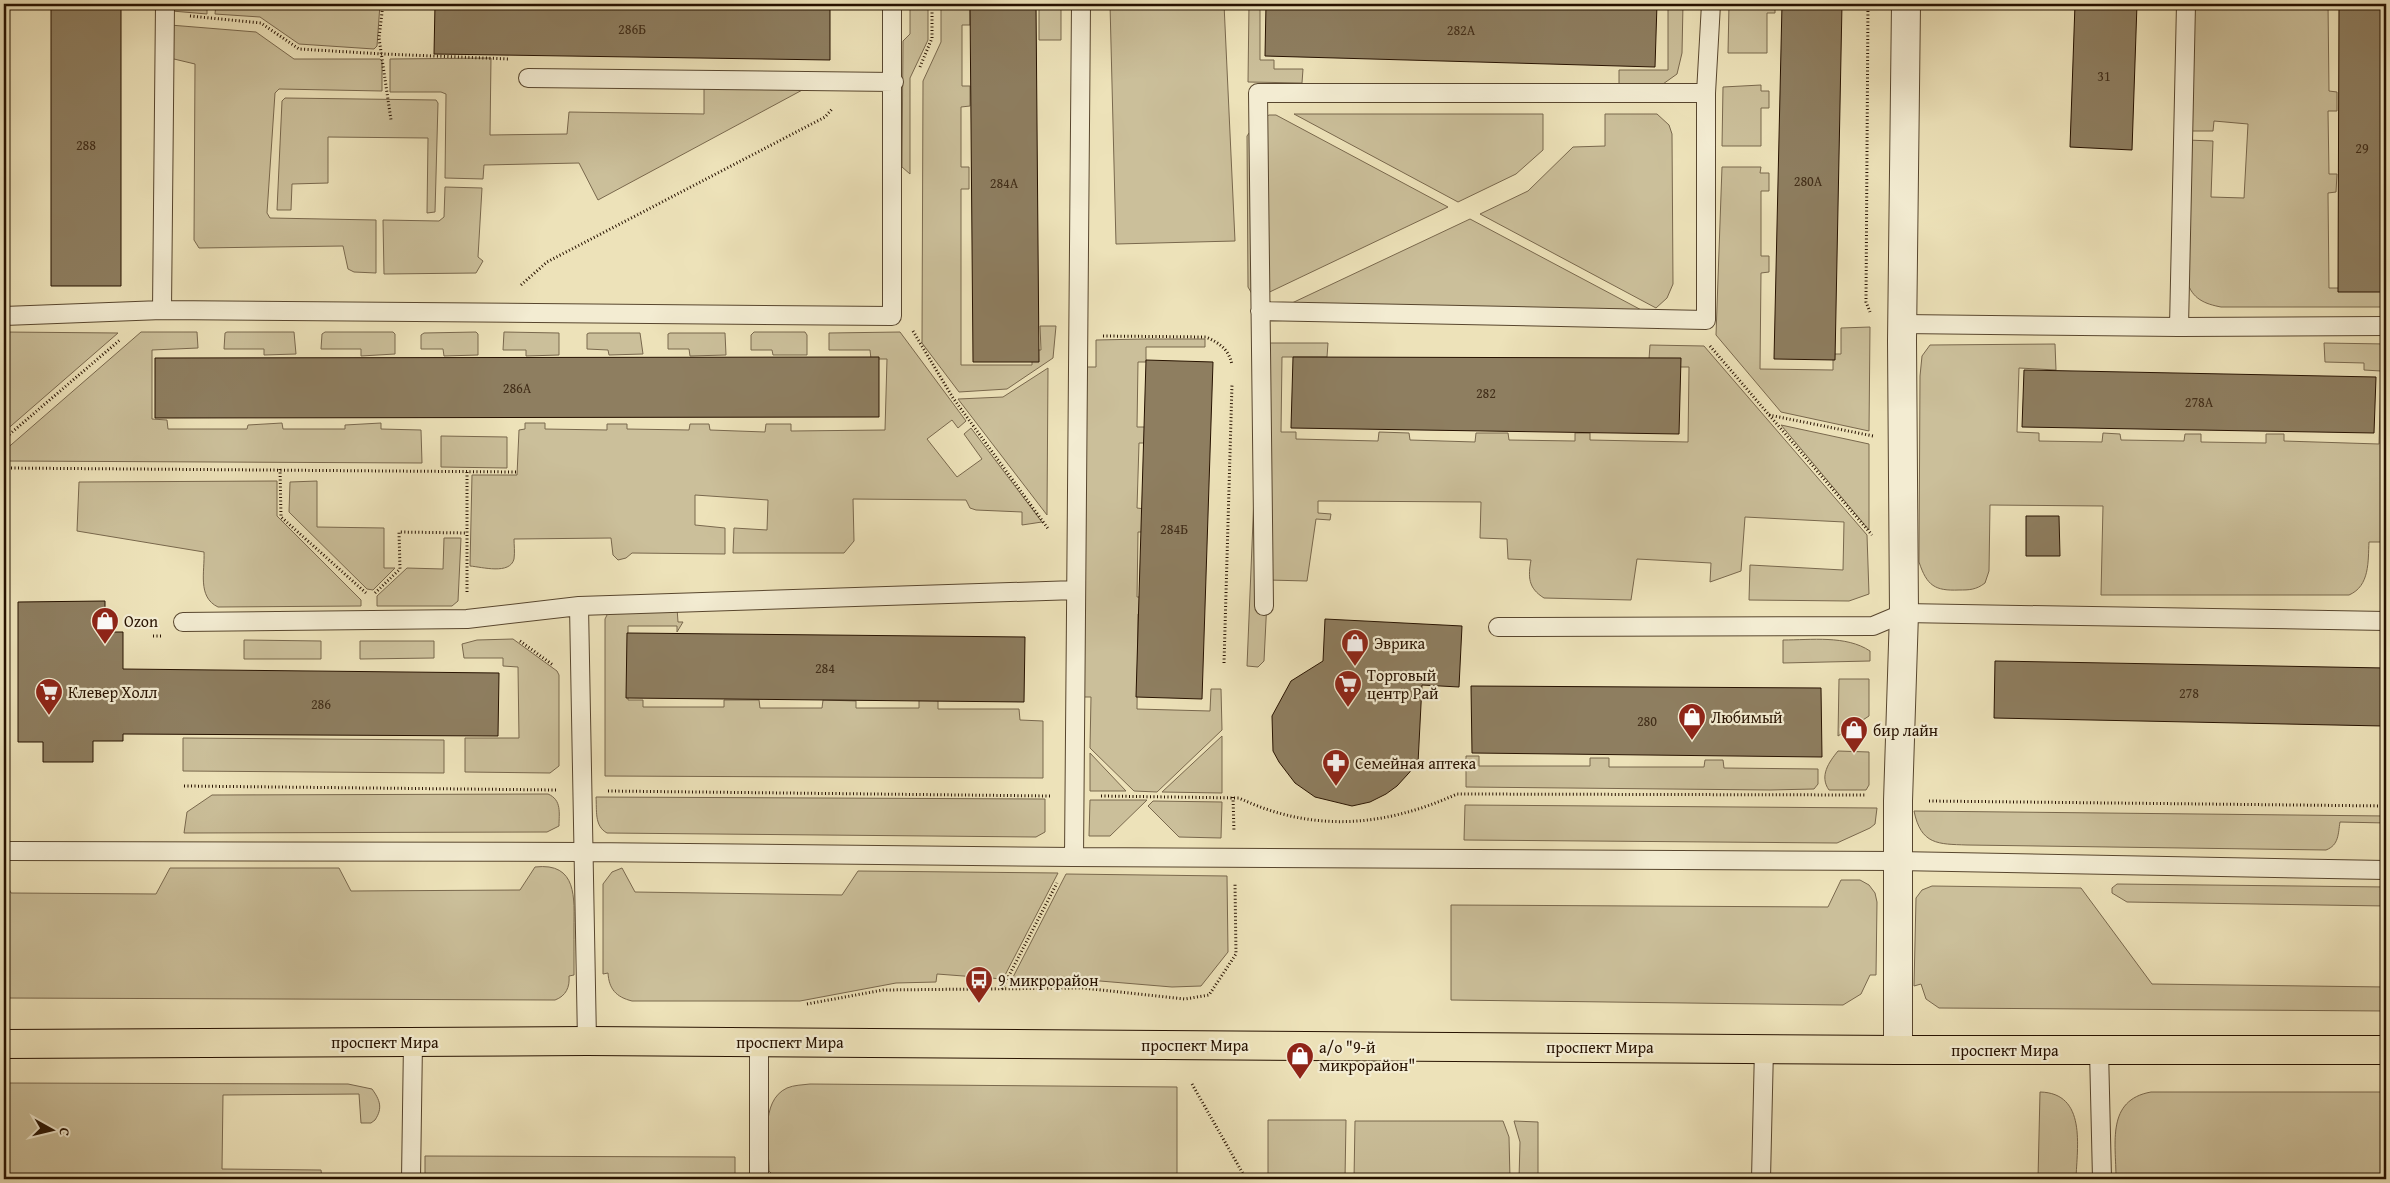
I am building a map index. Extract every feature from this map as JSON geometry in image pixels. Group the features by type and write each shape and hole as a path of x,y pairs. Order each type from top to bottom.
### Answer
{"main road":[{"name":"проспект Мира","path":"4,1044 587,1040 1898,1050 2386,1050"}],"street":[{"path":"1898,1050 1898,861 1904,613 1902,324 1906,4"}],"lane":[{"path":"162,310 165,4"},
{"path":"4,316 162,310 892,316 894,82 892,4"},
{"path":"1074,857 1081,4"},
{"path":"1260,311 1706,320 1706,93 1711,4"},
{"path":"2178,327 2186,4"},
{"path":"528,78 894,82"},
{"path":"1264,606 1258,93 1706,93"},
{"path":"1902,324 2178,327 2386,326"},
{"path":"183,622 467,619 578,606 1076,590"},
{"path":"578,606 587,1040"},
{"path":"1498,627 1873,626 1904,613 2386,621"},
{"path":"4,851 584,852 1074,857 1898,861 2386,870"},
{"path":"411,1179 413,1042"},
{"path":"759,1042 759,1179"},
{"path":"1761,1179 1764,1048"},
{"path":"2099,1050 2102,1179"}],"path":[{"path":"383,4 379,38 391,120"},
{"path":"489,314 547,262 825,116 837,104 843,82"},
{"path":"911,328 953,398 1052,533"},
{"path":"4,439 127,333"},
{"path":"1103,336 1206,337 1220,343 1231,357 1233,367"},
{"path":"1705,339 1872,535"},
{"path":"1224,663 1233,377"},
{"path":"1768,415 1902,443"},
{"path":"4,468 516,472"},
{"path":"280,469 281,518 370,597 400,569 399,532 467,533"},
{"path":"467,472 467,619"},
{"path":"153,636 170,636"},
{"path":"513,636 556,668"},
{"path":"184,786 1233,797 1286,815 1314,821 1344,822 1373,821 1402,815 1430,806 1457,794"},
{"path":"807,1004 883,990 1083,988 1185,999 1209,996 1236,954 1233,797"},
{"path":"1002,989 1062,873 1074,857"},
{"path":"1192,1084 1246,1179"}],"shaded area":[{"path":"172,4 207,4 207,14 172,11"},
{"path":"216,4 380,4 377,46 374,49 299,44 260,17 215,14"},
{"path":"910,4 928,4 928,40 910,78 910,174 902,167 903,41 910,34"},
{"path":"941,4 970,4 970,25 962,25 962,86 970,86 970,106 961,107 961,167 969,167 969,189 961,189 961,365 1032,365 1032,350 1041,350 1040,326 1056,326 1053,358 1007,389 959,392 922,343 923,81 941,42"},
{"path":"1039,4 1061,4 1061,40 1039,40"},
{"path":"1110,4 1224,4 1235,241 1116,244"},
{"path":"1249,4 1260,4 1260,60 1274,60 1274,69 1303,69 1302,83 1248,82"},
{"path":"1668,4 1683,4 1682,53 1677,74 1663,84 1619,84 1619,70 1668,70"},
{"path":"1729,4 1775,4 1775,13 1767,13 1767,53 1728,53"},
{"path":"2186,4 2328,4 2329,91 2337,92 2337,111 2328,111 2329,174 2337,174 2336,192 2328,193 2329,288 2386,288 2386,307 2221,307 2200,300 2192,292 2187,281 2187,140 2213,141 2211,197 2244,198 2248,124 2214,121 2213,131 2186,131"},
{"path":"170,25 256,32 294,59 380,59 382,61 382,91 279,89 275,93 267,213 270,218 376,220 376,273 354,272 348,269 343,246 199,248 194,240 195,64 174,59 170,55"},
{"path":"491,58 490,135 567,134 569,112 704,114 704,87 806,88 598,200 579,163 484,165 483,179 445,178 446,94 441,92 390,92 390,59"},
{"path":"1761,85 1761,91 1769,91 1769,108 1761,108 1761,146 1722,146 1723,87"},
{"path":"285,98 436,100 438,103 435,212 427,213 428,138 328,137 328,183 292,184 291,210 277,210 282,101"},
{"path":"1294,114 1543,114 1543,150 1516,174 1458,202"},
{"path":"1605,114 1657,114 1669,125 1672,134 1673,284 1667,298 1656,308 1480,214 1528,191 1573,147 1605,146"},
{"path":"1269,115 1276,115 1448,207 1255,299 1248,287 1247,136 1256,123"},
{"path":"1722,167 1761,167 1760,173 1769,173 1769,191 1761,191 1761,256 1769,256 1769,272 1761,273 1760,369 1833,370 1833,354 1841,354 1841,328 1870,327 1869,431 1781,412 1716,335"},
{"path":"445,187 482,188 478,257 483,261 476,273 384,274 383,220 439,221 444,217"},
{"path":"1470,219 1647,313 1275,311"},
{"path":"4,332 118,333 4,432"},
{"path":"141,332 197,332 198,348 152,350 152,419 167,420 168,429 247,429 248,425 282,423 283,429 345,429 345,425 381,423 381,429 421,430 422,463 4,461 4,451"},
{"path":"294,332 296,354 264,355 264,349 224,349 225,333"},
{"path":"325,332 393,332 395,334 395,354 361,356 361,349 321,349 322,334"},
{"path":"476,332 478,334 478,355 444,356 443,349 421,349 421,335 424,333"},
{"path":"504,332 559,333 559,355 526,356 526,350 503,350"},
{"path":"754,332 805,332 807,335 807,355 773,355 772,350 751,350 751,335"},
{"path":"900,332 966,421 958,428 952,420 927,439 957,477 982,459 964,434 971,428 1042,522 1022,525 1022,512 976,510 970,508 966,500 853,499 854,541 844,553 733,553 734,528 767,530 768,500 695,495 695,525 725,528 725,554 632,553 626,558 618,560 613,555 611,538 514,539 514,559 507,567 495,569 470,566 472,475 517,475 519,430 525,429 525,423 545,423 545,429 607,430 607,424 627,424 627,429 689,430 690,424 709,424 710,430 765,432 766,424 791,424 791,431 885,430 887,359 871,359 870,350 829,350 829,333"},
{"path":"640,333 643,354 609,355 608,350 587,349 587,334"},
{"path":"725,333 726,355 690,356 689,349 668,349 668,334"},
{"path":"1205,339 1205,347 1146,347 1146,362 1138,362 1137,427 1146,427 1146,443 1139,443 1137,508 1145,509 1145,532 1138,532 1137,597 1146,597 1146,614 1138,614 1137,709 1210,711 1211,689 1221,689 1222,730 1157,792 1134,791 1090,748 1091,697 1082,697 1084,367 1096,367 1096,340"},
{"path":"1269,343 1328,343 1327,357 1282,357 1281,432 1296,432 1296,439 1378,441 1379,432 1409,433 1410,440 1475,442 1476,433 1508,433 1509,440 1575,441 1575,433 1590,433 1590,440 1688,442 1689,367 1673,367 1649,359 1650,345 1704,346 1867,535 1869,594 1849,601 1749,600 1750,565 1843,570 1844,522 1745,517 1741,571 1710,582 1711,563 1637,559 1631,600 1544,598 1535,590 1530,582 1531,560 1508,559 1507,539 1480,538 1481,502 1318,501 1318,513 1331,514 1330,520 1316,519 1307,581 1268,580 1264,661 1258,667 1247,666 1256,448"},
{"path":"2324,343 2386,344 2386,542 2369,542 2367,572 2361,586 2356,591 2349,595 2101,595 2103,506 1990,505 1989,571 1985,583 1969,590 1951,590 1938,588 1925,577 1919,562 1920,376 1922,356 1930,345 2055,344 2056,370 2019,368 2017,432 2039,433 2039,441 2102,442 2103,433 2120,434 2121,440 2184,441 2185,434 2201,434 2201,442 2266,443 2266,434 2284,434 2284,441 2379,444 2381,371 2364,370 2364,363 2325,362"},
{"path":"1048,368 1047,515 958,399 1003,397"},
{"path":"1781,425 1869,444 1869,530"},
{"path":"441,436 507,437 507,468 441,467"},
{"path":"277,481 277,516 361,600 361,606 218,607 211,603 207,597 203,583 204,552 77,531 79,482"},
{"path":"317,481 317,527 384,528 384,568 395,568 373,590 367,589 289,512 290,482"},
{"path":"444,538 461,538 458,601 452,606 377,606 377,596 407,568 443,569"},
{"path":"677,608 678,622 683,622 677,632 677,626 628,626 628,700 643,700 643,707 724,707 724,700 759,700 760,708 822,708 823,700 856,701 856,708 919,708 919,700 938,700 938,709 1019,709 1020,720 1043,721 1043,778 605,776 605,619 608,613"},
{"path":"513,639 557,671 559,675 559,766 550,773 465,772 465,738 519,738 518,667 503,666 503,658 464,658 462,644 477,640"},
{"path":"244,640 321,641 321,659 244,659"},
{"path":"1783,640 1839,640 1861,646 1870,651 1870,661 1783,663"},
{"path":"360,641 434,641 434,658 360,659"},
{"path":"1839,679 1869,679 1869,716 1838,736"},
{"path":"1222,736 1222,793 1162,792"},
{"path":"183,738 444,740 444,773 183,771"},
{"path":"1838,751 1869,752 1869,785 1866,790 1829,790 1825,780 1826,769"},
{"path":"1090,753 1126,791 1090,791"},
{"path":"1466,756 1479,756 1479,766 1590,766 1590,758 1609,758 1609,767 1704,767 1705,760 1723,760 1724,768 1818,769 1818,784 1814,789 1770,790 1466,787"},
{"path":"548,794 558,803 559,826 547,832 184,833 187,812 212,795"},
{"path":"596,797 1045,799 1045,832 1036,837 607,833 598,822"},
{"path":"1090,800 1147,800 1110,836 1089,836"},
{"path":"1153,801 1222,802 1221,838 1179,837 1148,806"},
{"path":"1465,805 1877,808 1875,824 1837,843 1464,840"},
{"path":"1914,811 2386,816 2386,823 2340,822 2336,842 2326,850 1967,845 1939,843 1932,840 1921,831"},
{"path":"535,867 549,867 559,870 566,876 571,885 573,895 574,975 569,976 569,984 565,994 555,1000 4,998 4,879 11,893 156,894 170,868 339,868 351,891 520,890"},
{"path":"622,868 635,892 842,895 858,871 1058,873 1003,979 937,974 936,982 896,983 800,1001 632,1001 614,992 608,973 603,974 603,884 612,872"},
{"path":"1066,874 1227,876 1228,952 1201,986 1172,987 1100,981 1010,983"},
{"path":"1841,880 1860,880 1869,885 1875,893 1877,902 1876,975 1870,975 1861,994 1843,1005 1451,1000 1451,905 1828,907"},
{"path":"2117,884 2386,887 2386,906 2127,902 2112,893 2112,888"},
{"path":"1932,886 2081,888 2152,984 2386,987 2386,1011 1939,1008 1926,999 1921,984 1914,986 1916,898 1922,890"},
{"path":"4,1083 348,1084 372,1089 379,1100 380,1108 375,1120 371,1123 361,1123 359,1094 223,1095 222,1169 321,1170 322,1179 4,1178"},
{"path":"810,1084 1177,1087 1177,1179 777,1179 769,1171 767,1137 769,1113 772,1103 778,1094 787,1088"},
{"path":"2040,1092 2055,1095 2066,1102 2072,1112 2076,1124 2077,1138 2076,1179 2038,1179"},
{"path":"2151,1092 2386,1092 2386,1179 2116,1178 2115,1138 2120,1113 2127,1104 2137,1097"},
{"path":"1268,1120 1346,1120 1345,1179 1268,1179"},
{"path":"1355,1121 1503,1121 1509,1137 1510,1179 1354,1179"},
{"path":"1514,1121 1538,1122 1538,1179 1519,1179 1520,1142"},
{"path":"425,1156 735,1157 735,1177 425,1176"}],"building":[{"path":"51,4 121,4 121,286 51,286"},
{"path":"435,4 830,4 830,60 434,54"},
{"path":"970,4 1036,4 1039,362 973,362"},
{"path":"1266,4 1657,4 1655,67 1265,56"},
{"path":"1782,4 1842,4 1835,360 1774,359"},
{"path":"2075,4 2137,4 2132,150 2070,147"},
{"path":"2339,4 2386,4 2386,292 2338,292"},
{"path":"879,357 879,417 155,418 155,358"},
{"path":"1293,357 1681,358 1679,434 1291,428"},
{"path":"1146,360 1213,362 1202,699 1136,697"},
{"path":"2024,370 2376,377 2374,433 2022,427"},
{"path":"2026,516 2059,516 2060,556 2026,556"},
{"path":"105,601 105,632 123,632 123,669 499,673 498,736 123,734 123,741 93,741 93,762 43,762 43,742 18,742 18,602"},
{"name":"Торговый центр Рай","path":"1325,619 1462,626 1459,687 1422,685 1418,763 1397,786 1386,794 1370,802 1352,806 1315,797 1295,783 1273,751 1272,716 1291,681 1323,661"},
{"path":"627,633 1025,637 1024,702 626,698"},
{"path":"1995,661 2385,668 2383,726 1994,718"},
{"path":"1471,686 1821,688 1822,757 1472,753"}],"place":[{"name":"Ozon","path":"105,645"},
{"name":"Эврика","path":"1355,667"},
{"name":"Торговый центр Рай","path":"1348,708"},
{"name":"Клевер Холл","path":"49,716"},
{"name":"Любимый","path":"1692,741"},
{"name":"бир лайн","path":"1854,754"},
{"name":"Семейная аптека","path":"1336,787"},
{"name":"9 микрорайон","path":"979,1004"},
{"name":"а/о \"9-й микрорайон\"","path":"1300,1080"}]}
